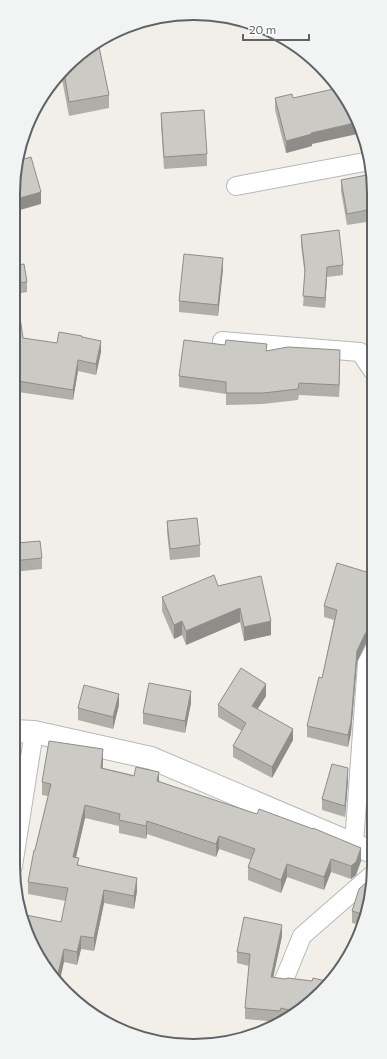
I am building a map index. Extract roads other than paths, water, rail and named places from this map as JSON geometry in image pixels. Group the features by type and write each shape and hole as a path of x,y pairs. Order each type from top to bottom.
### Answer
{"street":[{"path":"236,186 364,162"},
{"path":"222,341 360,352 367,362"},
{"path":"354,844 367,662"},
{"path":"20,781 24,732 151,758 367,850"},
{"path":"284,980 302,936 367,879"}]}
